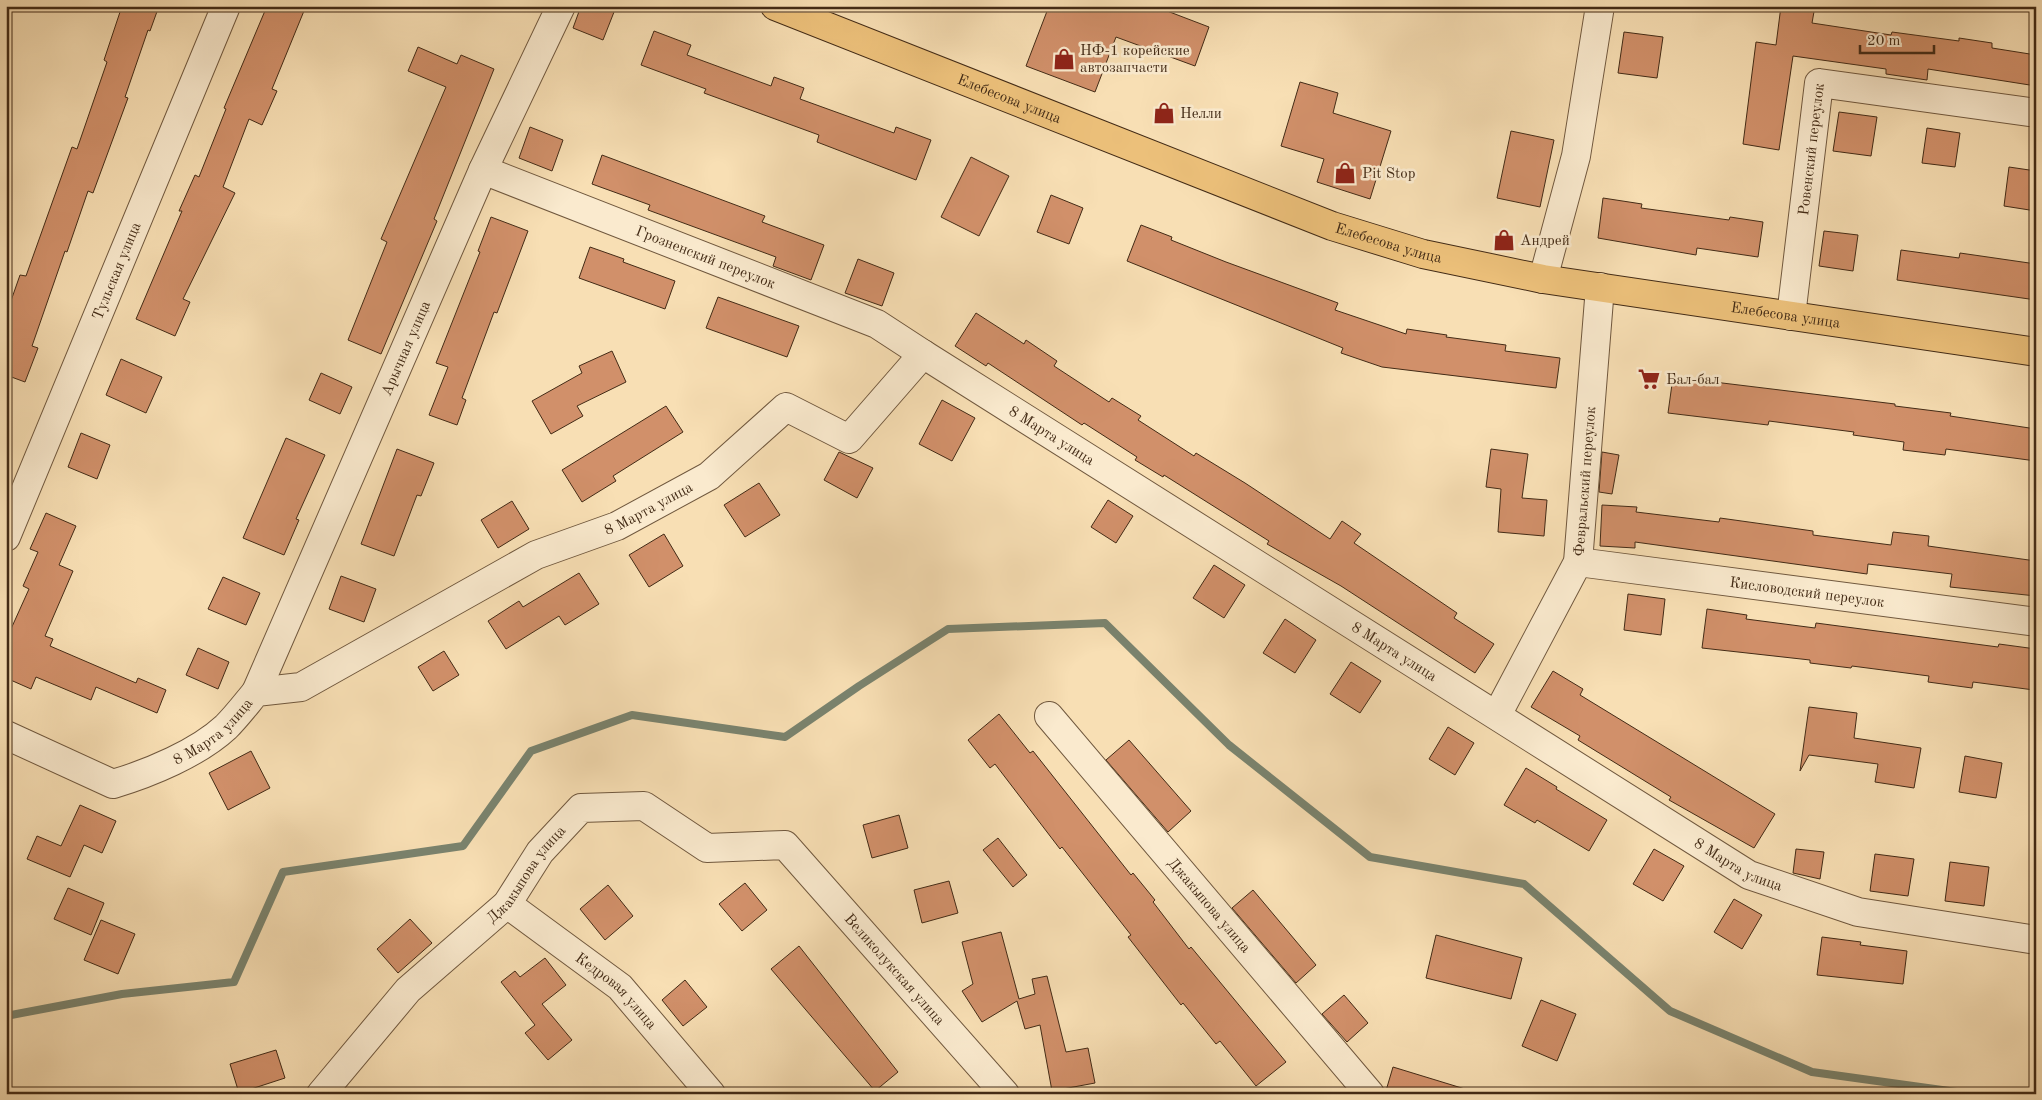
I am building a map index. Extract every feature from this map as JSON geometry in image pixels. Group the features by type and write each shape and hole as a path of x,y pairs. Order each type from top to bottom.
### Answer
{"main road":[{"name":"Елебесова улица","path":"775,6 1332,226 1423,254 1543,279 2036,352"}],"street":[{"name":"Тульская улица","path":"6,536 226,6"},
{"name":"Арычная улица","path":"256,692 483,170 561,6"},
{"path":"1543,279 1576,156 1600,6"},
{"name":"Ровенский переулок","path":"1791,316 1819,83 2036,113"},
{"name":"Грозненский переулок","path":"483,170 877,324 923,354"},
{"name":"Февральский переулок","path":"1497,715 1578,562 1600,288"},
{"name":"8 Марта улица","path":"6,736 113,784 142,776 180,758 225,728 256,692 301,687 536,555 617,526 709,476 786,407 849,439 923,354 1750,875 1858,912 2036,940"},
{"name":"Кисловодский переулок","path":"1578,562 2036,622"},
{"name":"Джакыпова улица","path":"1049,716 1370,1094"},
{"name":"Джакыпова улица","path":"321,1094 408,990 508,904 540,852 581,808 644,806 707,848 785,845"},
{"name":"Великолукская улица","path":"785,845 1005,1094"},
{"name":"Кедровая улица","path":"508,904 620,987 711,1094"}],"building":[{"path":"122,6 159,6 150,31 148,30 125,97 128,98 93,193 88,191 67,252 65,251 32,346 38,348 25,382 6,375 6,315 20,275 26,276 72,147 77,149 107,62 104,60"},
{"path":"267,6 306,6 272,89 277,91 262,125 249,119 223,187 235,193 183,299 190,302 175,336 136,319 182,211 179,211 195,175 199,177 226,109 224,108"},
{"path":"581,6 598,6 614,12 603,40 573,28"},
{"path":"1049,6 1154,6 1209,27 1195,66 1116,37 1095,92 1026,66"},
{"path":"1781,6 1815,6 1812,23 1891,35 1892,32 1959,41 1959,38 1992,43 1992,48 2036,55 2036,86 1928,69 1927,80 1886,74 1886,69 1793,56 1779,150 1743,144 1756,42 1776,45"},
{"path":"654,31 691,45 687,55 771,86 774,77 804,88 800,99 894,133 896,127 931,140 916,180 817,142 819,135 704,93 706,89 641,65"},
{"path":"1624,32 1663,37 1657,78 1618,73"},
{"path":"418,47 457,64 461,55 494,69 434,219 437,221 381,354 348,340 387,242 381,239 446,87 408,71"},
{"path":"1300,82 1338,93 1333,113 1391,131 1370,199 1317,182 1324,159 1281,146"},
{"path":"1839,112 1877,117 1871,156 1833,151"},
{"path":"530,127 563,140 552,171 519,158"},
{"path":"1927,128 1960,133 1955,167 1922,163"},
{"path":"1511,131 1554,140 1540,207 1497,198"},
{"path":"602,155 765,216 762,222 824,245 811,280 773,266 776,257 648,210 650,205 592,184"},
{"path":"971,157 1009,176 979,236 941,217"},
{"path":"2009,167 2036,171 2036,211 2004,206"},
{"path":"1051,195 1083,208 1069,244 1037,232"},
{"path":"1603,198 1642,204 1641,208 1729,220 1730,217 1763,222 1758,257 1697,248 1696,255 1598,238"},
{"path":"491,217 528,231 497,313 494,312 462,398 466,400 457,425 429,415 448,367 436,363 480,252 478,251"},
{"path":"1141,225 1172,237 1171,240 1226,262 1338,303 1335,310 1406,334 1407,329 1447,335 1446,337 1506,345 1505,351 1560,358 1556,388 1382,367 1341,353 1343,348 1127,261"},
{"path":"1824,231 1858,235 1853,271 1819,266"},
{"path":"590,247 624,259 623,262 675,281 665,309 579,278"},
{"path":"1901,250 1959,258 1960,253 2036,264 2036,300 1897,280"},
{"path":"858,259 894,273 882,306 845,293"},
{"path":"718,297 799,326 787,357 706,328"},
{"path":"976,313 1024,344 1026,340 1057,361 1054,366 1109,402 1112,398 1141,416 1138,420 1194,456 1196,453 1245,483 1330,539 1342,521 1361,534 1354,543 1457,613 1454,618 1494,644 1475,673 1341,586 1267,544 1269,541 1164,475 1163,477 1135,460 1137,457 1084,423 1082,425 988,363 986,366 955,346"},
{"path":"612,351 626,382 577,406 583,416 551,434 532,401 582,373 579,366"},
{"path":"121,359 162,377 146,413 106,395"},
{"path":"321,373 352,387 340,414 309,400"},
{"path":"1673,377 1895,404 1895,406 1951,413 1950,416 2036,429 2036,461 1946,449 1945,455 1903,450 1904,442 1853,435 1854,432 1769,421 1768,425 1668,413"},
{"path":"942,400 975,418 952,461 919,444"},
{"path":"666,406 683,432 613,476 616,481 582,502 562,470"},
{"path":"81,433 110,445 97,479 68,467"},
{"path":"286,438 325,455 296,519 299,520 284,555 243,538"},
{"path":"397,449 434,463 421,496 417,495 394,556 361,544"},
{"path":"1491,449 1528,454 1522,498 1547,500 1544,536 1498,532 1501,489 1486,487"},
{"path":"839,452 873,468 857,498 824,480"},
{"path":"1602,452 1619,455 1612,494 1599,492"},
{"path":"759,483 780,515 745,537 724,505"},
{"path":"1108,500 1133,516 1116,543 1091,527"},
{"path":"512,501 529,529 498,548 481,520"},
{"path":"1602,505 1637,507 1636,512 1719,522 1720,518 1813,531 1813,535 1891,545 1893,532 1929,536 1928,546 2036,561 2036,596 1950,587 1952,574 1868,564 1867,574 1635,542 1635,548 1600,546"},
{"path":"46,513 76,526 59,565 73,571 45,636 53,639 50,646 136,683 138,678 166,690 157,713 96,687 91,700 36,677 31,689 6,678 6,640 29,589 23,586 38,552 30,549"},
{"path":"664,534 683,566 649,587 629,555"},
{"path":"1214,565 1245,585 1224,618 1193,598"},
{"path":"579,573 599,604 565,625 559,616 506,649 488,621 519,601 523,607"},
{"path":"341,576 376,589 364,622 329,609"},
{"path":"223,577 260,593 246,625 208,609"},
{"path":"1628,594 1665,599 1661,635 1624,630"},
{"path":"1707,609 1747,615 1746,619 1815,628 1816,623 1998,647 1999,644 2036,649 2034,690 1973,682 1972,688 1928,682 1929,676 1852,666 1851,668 1810,663 1810,660 1702,648"},
{"path":"1285,619 1316,640 1295,673 1263,653"},
{"path":"198,648 229,662 218,689 186,675"},
{"path":"444,651 459,675 433,691 418,667"},
{"path":"1351,662 1381,681 1360,713 1330,694"},
{"path":"1553,671 1583,689 1580,695 1775,814 1754,848 1669,800 1671,797 1578,740 1580,736 1531,707"},
{"path":"1809,707 1857,713 1854,738 1921,748 1914,788 1875,782 1878,764 1809,755 1800,771"},
{"path":"999,714 1030,753 1033,751 1131,875 1133,873 1155,900 1153,902 1189,949 1191,947 1286,1062 1256,1086 1220,1041 1216,1044 1183,1003 1181,1005 1128,937 1131,935 1062,847 1060,849 995,764 990,768 968,740"},
{"path":"1448,727 1474,743 1455,775 1429,759"},
{"path":"1129,740 1191,811 1168,832 1106,760"},
{"path":"251,751 270,788 228,810 209,773"},
{"path":"1965,756 2002,763 1996,798 1959,792"},
{"path":"1526,768 1607,820 1589,851 1537,820 1535,823 1504,805"},
{"path":"80,805 116,821 102,853 84,845 70,877 27,859 37,836 61,846"},
{"path":"899,815 908,848 872,858 863,825"},
{"path":"998,838 1027,875 1013,887 983,850"},
{"path":"1654,849 1684,866 1663,901 1633,884"},
{"path":"1796,849 1824,852 1820,879 1793,873"},
{"path":"1875,854 1914,859 1908,896 1870,891"},
{"path":"1950,862 1989,867 1984,906 1945,901"},
{"path":"949,881 958,913 922,923 914,890"},
{"path":"745,883 767,910 742,931 719,904"},
{"path":"608,885 633,916 605,940 580,909"},
{"path":"68,888 104,903 91,935 54,919"},
{"path":"1253,890 1316,965 1296,983 1232,908"},
{"path":"1734,899 1762,915 1742,949 1714,932"},
{"path":"410,919 432,943 398,973 377,949"},
{"path":"101,920 135,934 118,974 84,960"},
{"path":"1001,932 1019,999 1035,994 1032,979 1047,976 1066,1052 1088,1048 1095,1083 1052,1091 1040,1025 1025,1029 1017,1001 982,1022 962,991 973,984 962,942"},
{"path":"1436,935 1522,958 1511,999 1426,978"},
{"path":"1822,937 1861,942 1860,945 1907,951 1903,984 1817,975"},
{"path":"799,946 898,1072 875,1091 771,969"},
{"path":"545,958 566,985 542,1004 572,1040 548,1060 525,1033 535,1025 501,982 515,971 520,977"},
{"path":"685,980 707,1007 683,1026 662,1000"},
{"path":"1344,995 1368,1023 1347,1042 1322,1014"},
{"path":"1541,1000 1576,1014 1557,1061 1522,1046"},
{"path":"276,1050 285,1078 239,1093 230,1064"},
{"path":"1393,1067 1465,1089 1465,1094 1385,1094"}],"waterway":[{"path":"6,1016 122,994 234,982 283,872 463,846 531,751 632,715 785,737 859,686 948,629 1105,623 1229,745 1370,857 1524,884 1670,1011 1812,1072 1971,1094"}],"place":[{"name":"НФ-1 корейские автозапчасти","path":"1064,59"},
{"name":"Нелли","path":"1164,113"},
{"name":"Pit Stop","path":"1345,173"},
{"name":"Андрей","path":"1504,240"},
{"name":"Бал-бал","path":"1649,379"}]}
